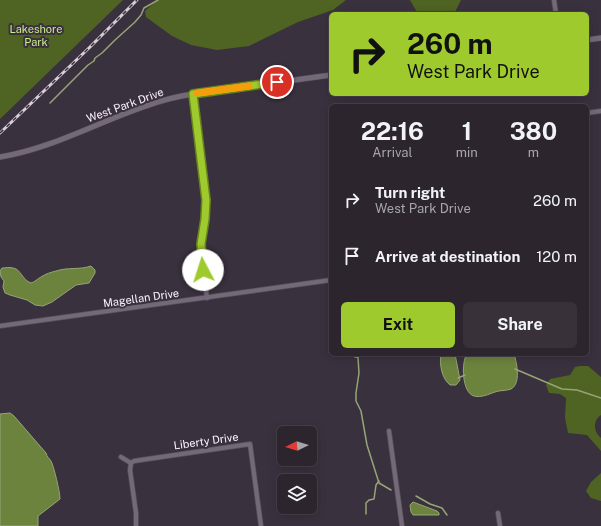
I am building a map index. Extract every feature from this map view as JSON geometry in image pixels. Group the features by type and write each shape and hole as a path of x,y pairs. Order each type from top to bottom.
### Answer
{"street":[{"path":"554,0 556,12"},
{"path":"589,40 601,38"},
{"name":"West Park Drive","path":"0,157 21,153 48,145 155,103 193,94 329,75"},
{"path":"193,94 206,192 206,209 201,244 201,256 207,298"},
{"path":"589,113 601,111"},
{"name":"Magellan Drive","path":"0,326 329,280"},
{"path":"389,432 402,526"},
{"name":"Liberty Drive","path":"131,463 136,460 250,444 261,526"},
{"path":"121,457 131,463 130,470 136,513 136,526"},
{"path":"498,513 500,526"}],"green space":[{"name":"Lakeshore Park","path":"0,0 123,0 0,119"},
{"path":"157,0 346,0 333,10 298,22 249,46 217,50 191,45 172,36 146,17 145,11"},
{"path":"410,0 461,0 455,12 417,12"},
{"path":"588,366 601,377 601,415 596,420 595,426 597,433 601,438 601,451 587,435 568,433 565,418 566,398 560,394 549,393 546,385 550,379 570,375 575,367"},
{"path":"601,473 601,501 591,498 586,491 591,482"}],"shaded area":[{"path":"91,266 95,270 95,273 89,283 76,285 52,302 43,306 35,305 27,300 5,293 3,287 4,281 1,277 0,271 2,268 16,269 28,282 31,283 44,275 60,270"},
{"path":"440,356 455,356 460,380 456,385 450,385 445,379"},
{"path":"466,356 514,356 517,373 516,383 509,390 497,391 482,396 474,396 470,394 465,384 463,370"},
{"path":"10,413 46,453 51,461 57,480 60,499 38,516 38,526 0,526 0,414"},
{"path":"413,502 437,511 439,515 413,515 410,505"}],"waterway":[{"path":"50,103 88,65 94,61 95,58 135,22 141,15 144,8 158,0"},
{"path":"355,357 358,357 359,373 356,401 361,411 367,445 379,483 391,490"},
{"path":"515,369 562,389 577,390 601,398"},
{"path":"458,378 465,375"},
{"path":"366,514 366,503 369,500 374,499 376,485 379,481"},
{"path":"416,496 430,504 442,508 447,515"}],"railway":[{"path":"0,133 137,0"}],"slow traffic":[{"path":"197,93 249,86"}],"route":[{"path":"203,270 201,244 205,219 206,192 193,94 277,82"}]}
